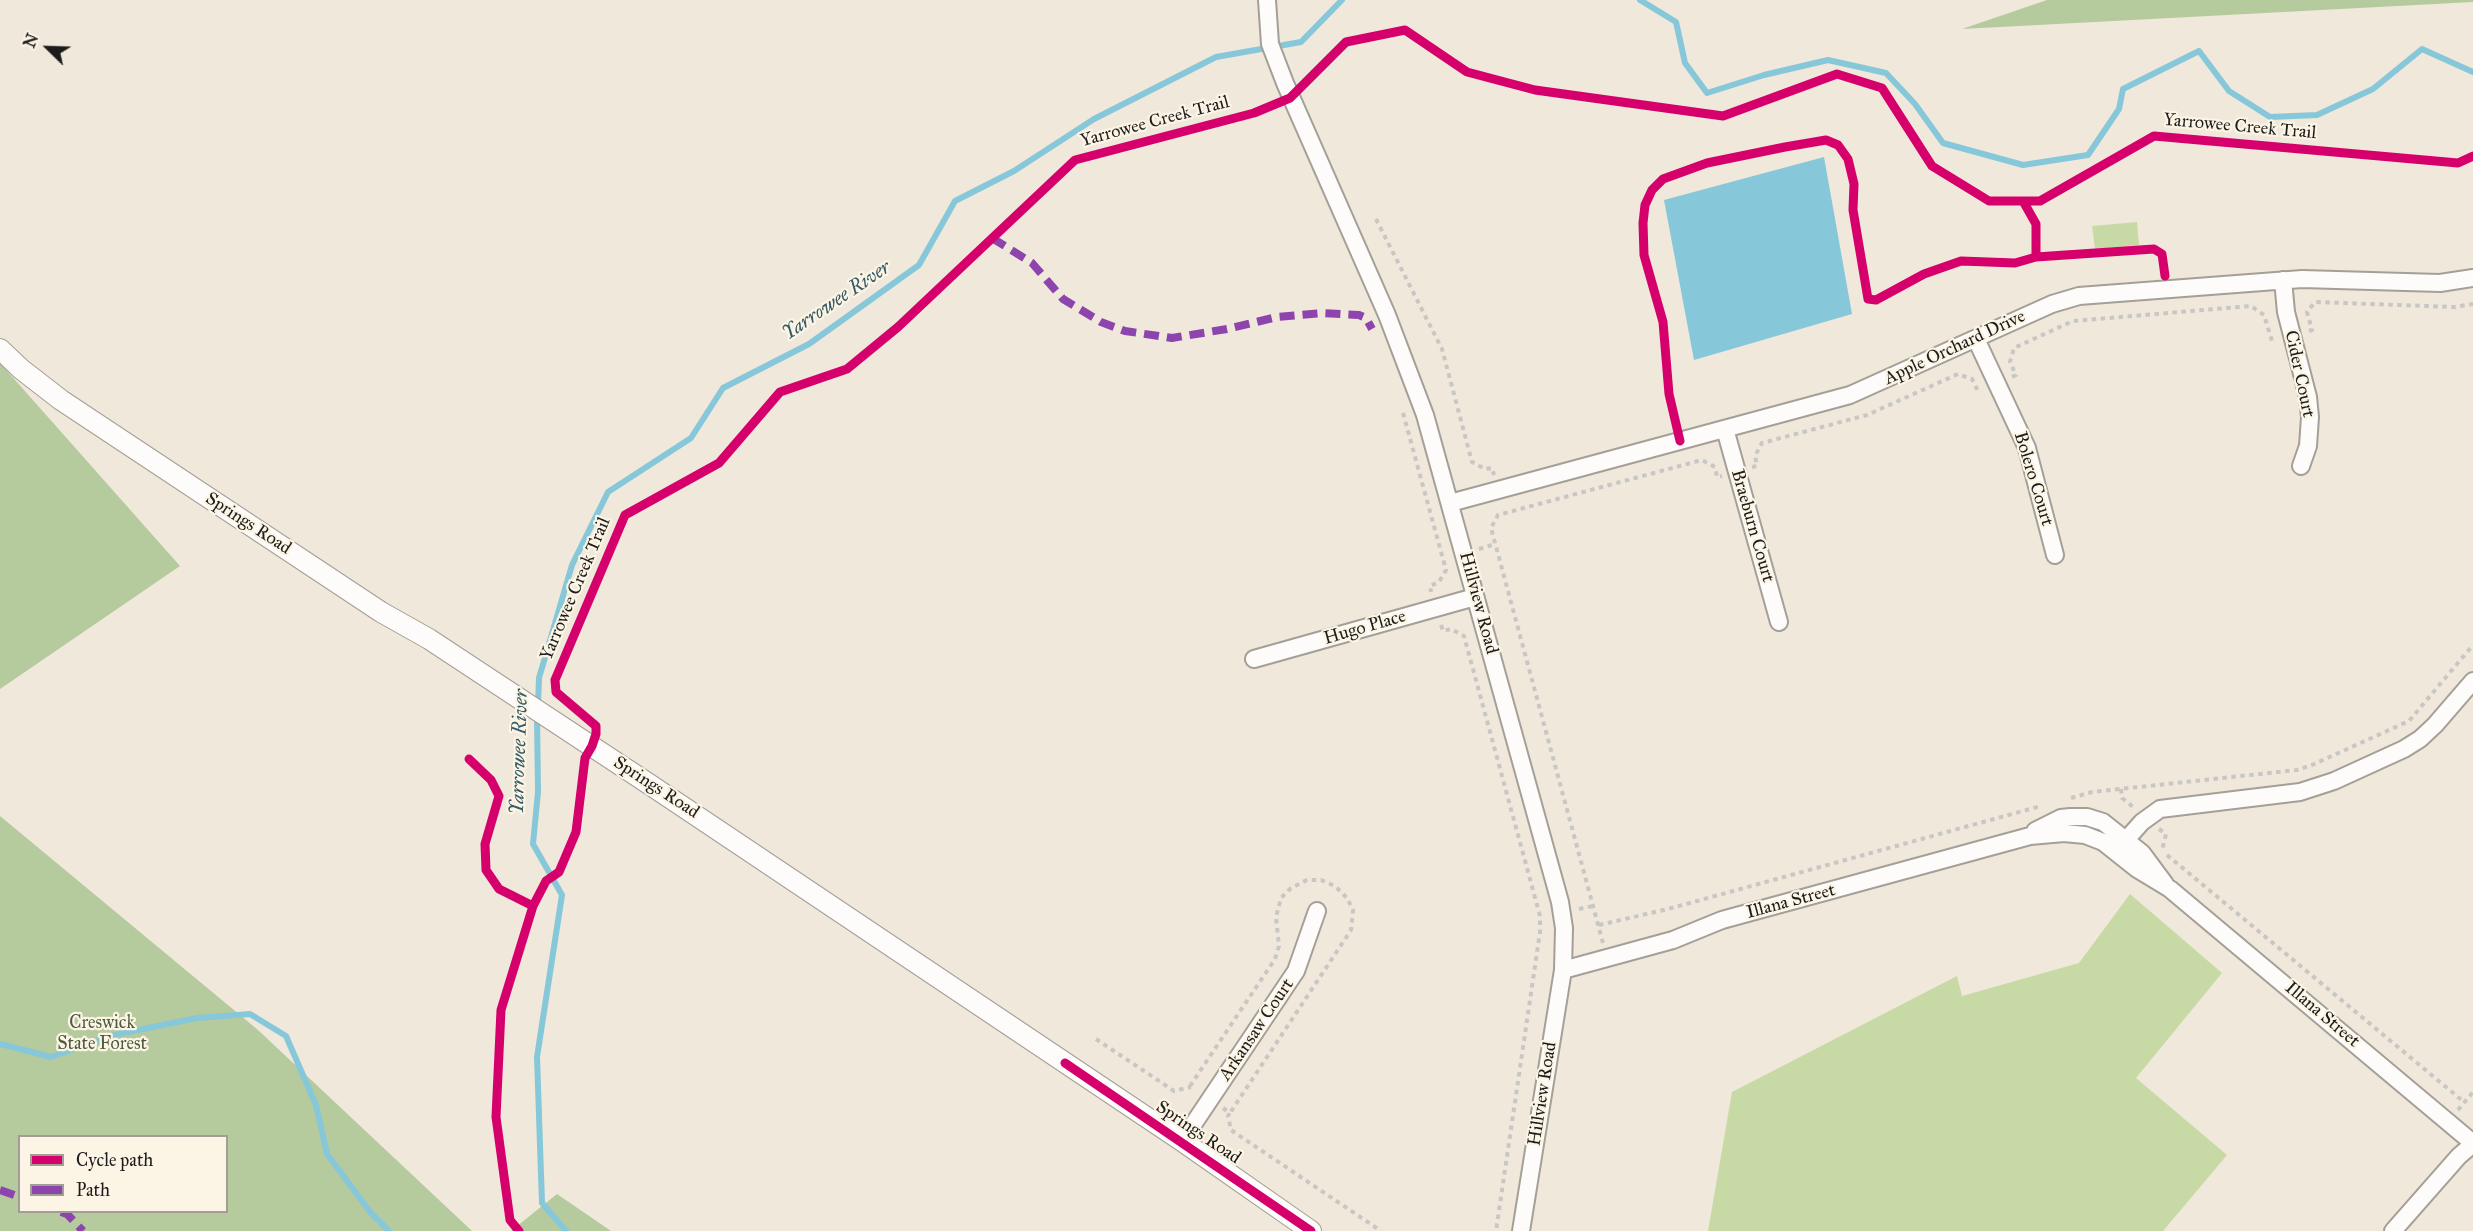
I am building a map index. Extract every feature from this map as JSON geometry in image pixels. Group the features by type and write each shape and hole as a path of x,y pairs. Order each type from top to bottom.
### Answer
{"street":[{"name":"Hillview Road","path":"1267,0 1270,44 1285,83 1347,219 1401,349 1425,415 1560,902 1564,928 1563,970 1521,1231"},
{"name":"Apple Orchard Drive","path":"1450,503 1850,395 2052,304 2079,296 2283,280 2339,279 2440,283 2473,278"},
{"name":"Cider Court","path":"2283,280 2286,312 2308,397 2310,417 2308,446 2301,466"},
{"name":"Bolero Court","path":"1976,339 2027,448 2055,555"},
{"name":"Springs Road","path":"0,349 21,369 61,400 372,605 429,639 592,746 1182,1141 1311,1231"},
{"name":"Braeburn Court","path":"1725,429 1779,622"},
{"name":"Hugo Place","path":"1254,659 1475,597"},
{"path":"2121,845 2146,818 2167,807 2283,795 2328,783 2414,743 2435,725 2473,681"},
{"name":"Illana Street","path":"1563,970 1673,940 1722,920 2020,839 2061,818 2076,816 2103,822 2137,869 2170,889 2449,1121 2473,1144"},
{"name":"Arkansaw Court","path":"1182,1141 1293,977 1300,964 1317,911"},
{"path":"2393,1231 2453,1162 2473,1144"}],"path":[{"path":"1376,219 1442,349 1472,462 1485,469 1492,468 1505,513"},
{"path":"1606,958 1491,528 1498,515 1702,460 1715,467 1717,477 1757,466 1755,456 1762,443 1867,415 1958,374 1972,379 1978,391 1997,384 2016,375 2010,362 2014,348 2073,321 2251,306 2264,315 2272,341 2312,330 2307,312 2315,302 2454,307 2473,304"},
{"path":"1400,402 1446,570 1439,582 1430,586 1443,632 1452,629 1464,636 1540,916 1540,932 1496,1231"},
{"path":"2121,789 2122,798 2166,834 2161,849 2464,1102"},
{"path":"1096,1039 1174,1091 1189,1089 1190,1086 1200,1093"},
{"path":"2449,1121 2473,1092"},
{"path":"1220,1106 1230,1113 1228,1116 1231,1130 1381,1231"}],"green space":[{"path":"2047,0 2473,0 2473,2 1962,29"},
{"path":"2137,222 2139,245 2095,249 2092,226"},
{"path":"0,363 180,566 0,689"},
{"name":"Creswick State Forest","path":"0,816 258,1030 472,1231 0,1231"},
{"path":"2130,894 2222,973 2136,1078 2227,1155 2163,1231 1708,1231 1732,1092 1957,976 1962,996 2079,963"},
{"path":"557,1194 611,1231 511,1231"}],"water":[{"path":"1824,157 1852,314 1694,360 1664,200"}],"waterway":[{"name":"Yarrowee River","path":"538,705 539,678 572,565 608,492 691,438 723,388 809,344 919,265 955,201 1014,171 1094,119 1216,57 1301,42 1342,0"},
{"name":"Yarrowee River","path":"1640,0 1676,22 1685,63 1707,93 1764,75 1828,60 1886,73 1915,104 1943,143 2023,165 2088,155 2119,109 2123,89 2199,51 2229,91 2270,117 2317,115 2373,89 2422,49 2473,72"},
{"name":"Yarrowee River","path":"537,715 538,792 533,844 562,895 537,1057 542,1203 566,1231"},
{"path":"0,1044 51,1057 118,1034 197,1018 250,1014 286,1036 316,1105 327,1154 371,1213 389,1231"}],"marked path":[{"path":"992,238 1032,263 1063,299 1101,322 1125,331 1172,338 1227,329 1277,317 1323,313 1359,315 1366,318 1372,329"},
{"path":"0,1190 18,1196"},
{"path":"64,1213 83,1231"}],"cycle path":[{"name":"Yarrowee Creek Trail","path":"519,1231 510,1220 496,1117 501,1010 533,906 546,881 559,872 576,832 585,758 592,746 596,726 556,692 555,680 625,515 719,463 780,392 847,369 898,327 1075,160 1254,113 1290,98 1346,42 1405,30 1467,72 1535,90 1723,116 1837,74 1882,88 1932,166 1989,201 2040,201 2154,136 2458,163 2473,156"},
{"path":"1680,441 1669,394 1663,322 1644,255 1645,205 1652,190 1663,179 1707,163 1785,147 1826,140 1838,145 1848,159 1854,184 1853,210 1868,299 1876,300 1924,274 1961,261 2015,263 2036,257 2036,224 2023,201"},
{"path":"2036,257 2154,249 2162,254 2165,276"},
{"path":"469,759 491,780 499,796 485,844 486,870 499,889 533,906"},
{"path":"1065,1063 1311,1231"}]}
